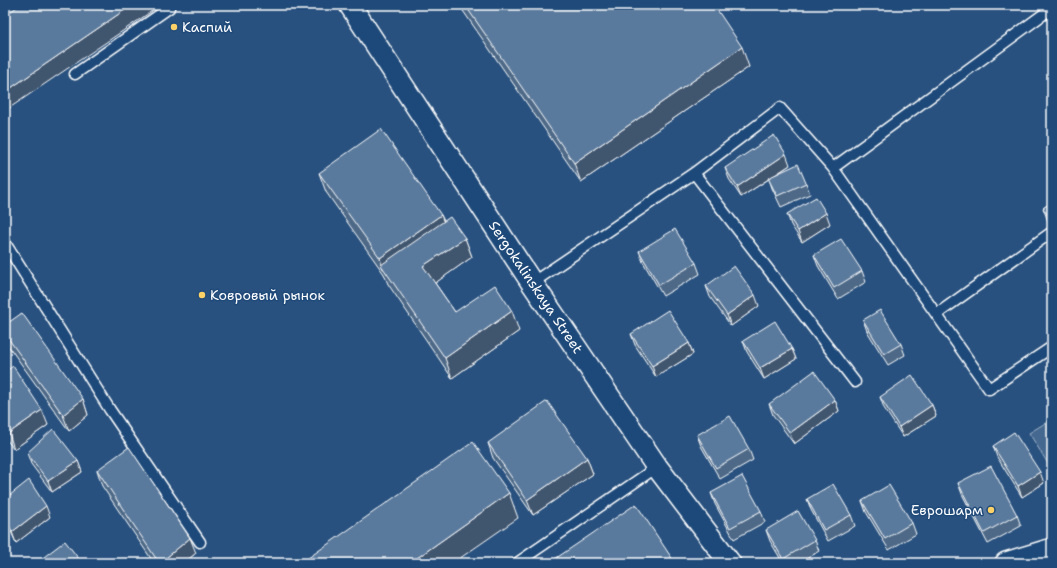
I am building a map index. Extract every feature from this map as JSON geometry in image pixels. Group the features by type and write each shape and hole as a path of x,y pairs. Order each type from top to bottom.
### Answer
{"street":[{"name":"Sergokalinskaya Street","path":"350,5 532,283 658,467 730,563"},
{"path":"1006,563 1052,549"}],"lane":[{"path":"75,74 169,8 167,5"},
{"path":"833,168 1052,8"},
{"path":"532,283 694,173 780,108 833,168 989,389 1052,347"},
{"path":"694,173 855,382"},
{"path":"937,314 1052,232"},
{"path":"5,243 110,410 200,542"},
{"path":"517,563 658,467"}],"shaded area":[{"path":"1052,419 1052,470 1029,433"}],"building":[{"path":"20,5 132,5 5,92 5,15"},
{"path":"465,5 714,5 742,47 574,163"},
{"path":"381,129 441,215 380,258 319,173"},
{"path":"774,135 786,154 737,187 725,168"},
{"path":"798,164 806,183 777,196 768,178"},
{"path":"816,197 826,213 798,231 787,214"},
{"path":"1052,202 1052,222 1043,208"},
{"path":"450,217 465,238 423,266 455,312 495,285 512,311 445,358 381,265"},
{"path":"675,229 696,263 659,285 639,251"},
{"path":"841,239 862,271 834,288 814,255"},
{"path":"734,266 755,295 727,315 706,286"},
{"path":"668,310 689,343 652,366 631,334"},
{"path":"880,310 901,344 884,354 863,320"},
{"path":"22,313 83,399 63,415 5,334 5,325"},
{"path":"775,321 792,349 760,368 743,341"},
{"path":"13,366 42,410 9,433 5,429 5,372"},
{"path":"814,371 835,400 790,433 769,404"},
{"path":"912,375 932,405 899,427 880,397"},
{"path":"547,401 587,458 527,500 488,443"},
{"path":"730,416 749,449 716,468 697,435"},
{"path":"53,429 78,461 48,481 27,453"},
{"path":"1014,432 1040,472 1018,486 993,446"},
{"path":"473,442 509,493 410,563 305,563 304,561"},
{"path":"129,447 190,538 160,563 97,470"},
{"name":"Еврошарм","path":"991,466 1017,515 984,533 958,483"},
{"path":"742,476 761,511 730,528 711,493"},
{"path":"29,480 46,506 12,532 5,516 5,499"},
{"path":"833,484 851,515 824,530 807,499"},
{"path":"889,485 912,523 885,539 862,501"},
{"path":"636,504 675,563 549,563"},
{"path":"798,511 815,540 783,559 766,530"},
{"path":"65,541 82,563 36,563"}],"place":[{"name":"Каспий","path":"174,27"},
{"name":"Ковровый рынок","path":"202,295"},
{"name":"Еврошарм","path":"991,510"}]}
